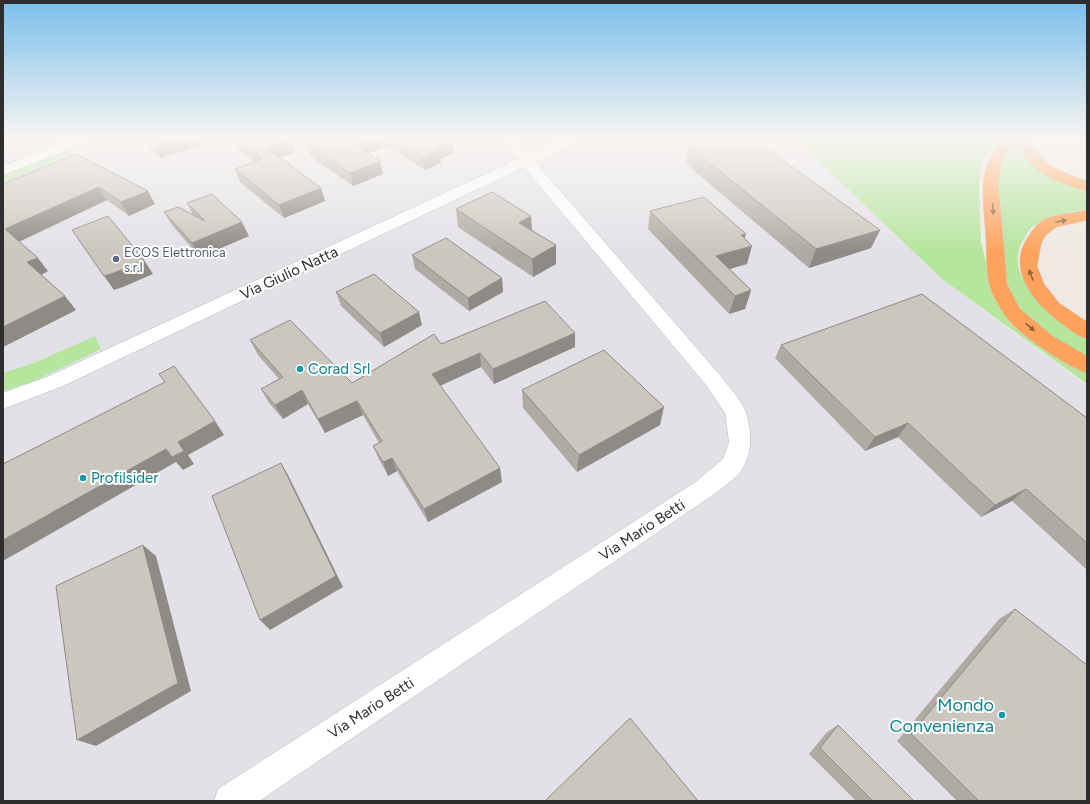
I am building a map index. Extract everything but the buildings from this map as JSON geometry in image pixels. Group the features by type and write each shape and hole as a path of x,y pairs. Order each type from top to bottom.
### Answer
{"highway":[{"path":"991,177 990,181 998,284 1013,313 1047,342 1087,365"},
{"path":"1063,177 1087,186"},
{"path":"1087,215 1050,223 1032,244 1028,266 1035,286 1052,308 1087,332"}],"street":[{"name":"Via Giulio Natta","path":"3,402 56,381 302,267 468,177"},
{"name":"Via Mario Betti","path":"230,801 702,490 733,464 740,442 735,411 713,380 540,177"}],"shaded area":[{"path":"3,177 835,177 942,279 1087,386 1087,801 3,801"}],"green space":[{"path":"3,177 19,177 3,183"},
{"path":"835,177 980,177 981,242 995,300 1022,330 1087,370 1087,384 942,279"},
{"path":"998,177 1056,177 1087,189 1087,209 1051,217 1032,227 1022,242 1018,256 1019,271 1026,285 1036,298 1062,323 1087,340 1087,356 1063,345 1037,327 1017,305 1005,282"},
{"path":"95,336 101,349 34,381 3,391 3,373 34,363"}],"place":[{"name":"ECOS Elettronica s.r.l","path":"116,259"},
{"name":"Corad Srl","path":"300,369"},
{"name":"Profilsider","path":"83,478"},
{"name":"Mondo Convenienza","path":"1002,715"}]}
